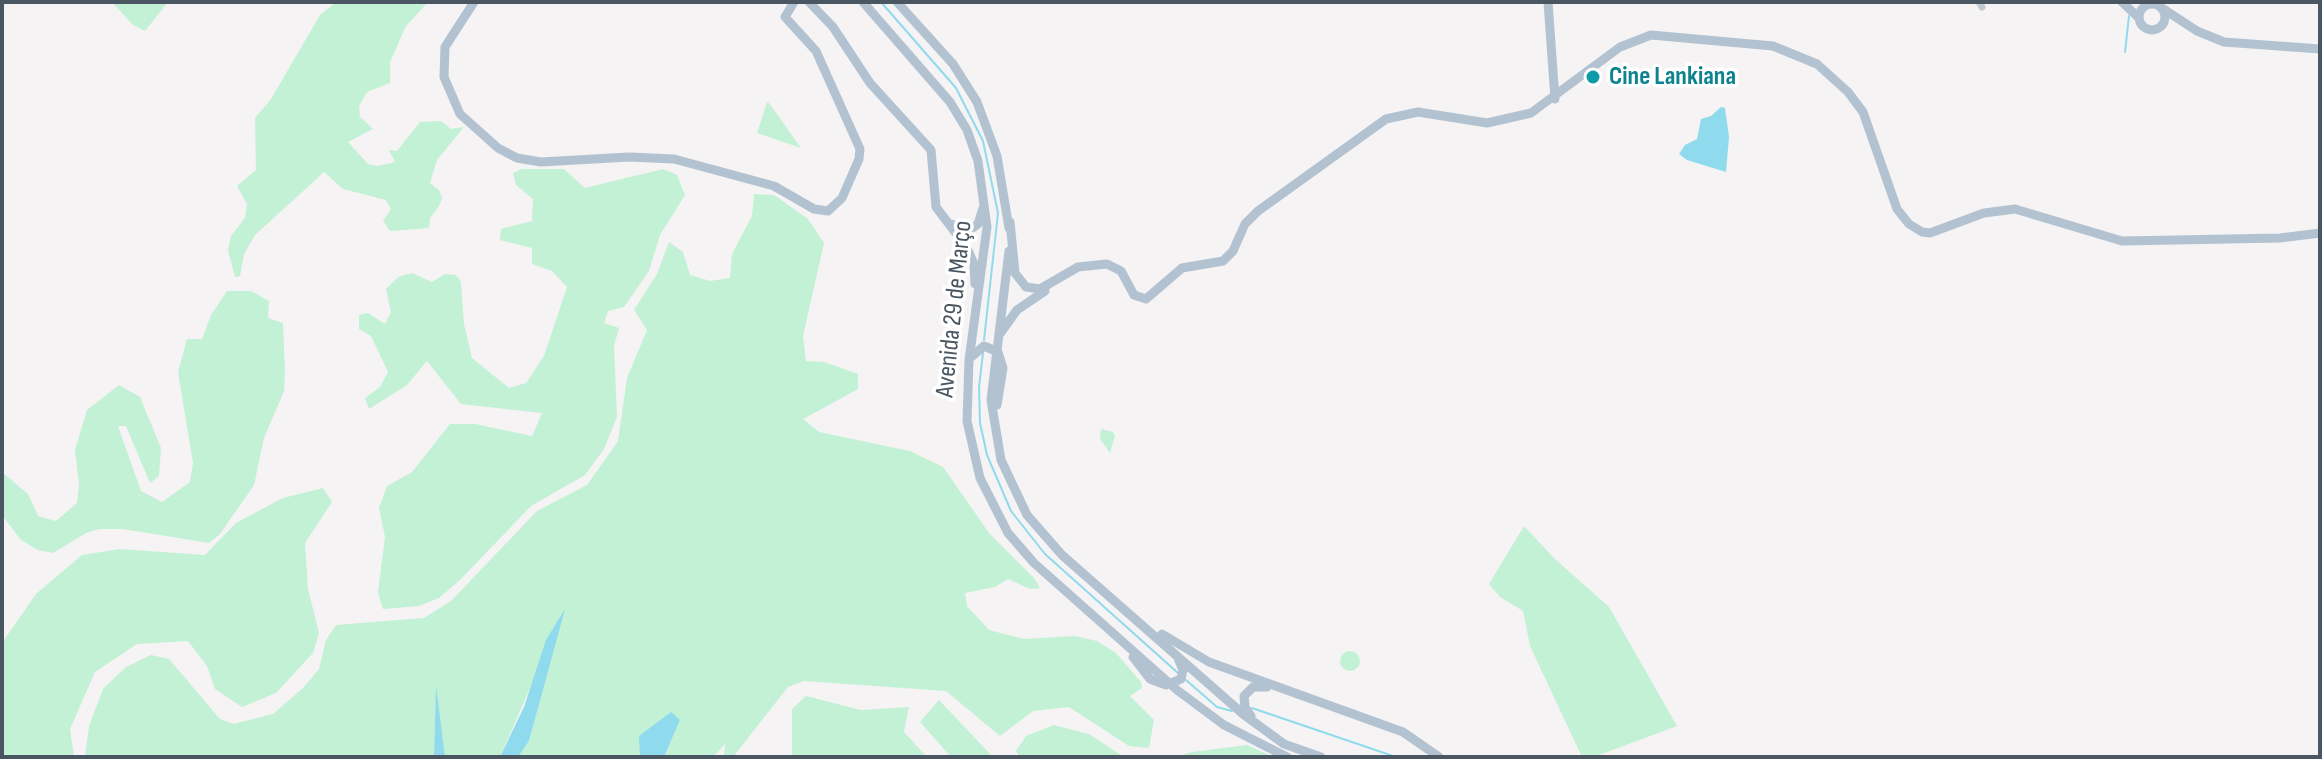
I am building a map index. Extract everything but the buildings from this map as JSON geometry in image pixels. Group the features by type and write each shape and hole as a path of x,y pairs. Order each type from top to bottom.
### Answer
{"main road":[{"path":"474,2 445,47 444,77 460,114 498,148 517,158 541,162 629,157 674,159 774,186 814,209 828,211 842,198 857,166 859,142 812,44 785,17 794,2"},
{"path":"809,2 828,20 870,83 931,150 933,198 939,215 972,259 976,311"},
{"name":"Avenida 29 de Março","path":"863,2 957,111 974,150 985,196 987,227 966,406 969,436 990,500 1020,547 1106,628 1150,679 1173,685"},
{"name":"Avenida 29 de Março","path":"897,2 953,64 977,102 997,156 1010,222 995,345 1003,368 995,434 1006,475 1027,515 1050,543 1100,586"},
{"path":"905,2 911,18"},
{"path":"1548,2 1555,99"},
{"path":"2125,3 2143,7 2151,3 2224,42 2320,49"},
{"path":"2125,3 2149,29 2178,20"},
{"path":"2139,18 2143,7"},
{"path":"2162,8 2163,23"},
{"path":"969,360 980,347 995,345 1017,310 1083,265 1113,265 1134,295 1146,299 1182,268 1223,261 1233,251 1245,224 1258,211 1386,119 1418,112 1499,122 1531,113 1555,99 1611,53 1644,36 1773,46 1817,64 1854,99 1876,142 1897,209 1909,224 1922,232 1930,233 1984,213 2015,209 2122,241 2280,238 2320,233"},
{"path":"933,198 953,226 968,231 981,219 985,196"},
{"path":"1010,222 1015,273 1022,284 1040,289 1070,273"},
{"path":"1100,586 1264,731 1284,744 1321,757"},
{"path":"1100,586 1189,652 1276,688 1403,732 1439,757"},
{"path":"1173,650 1181,665 1181,679 1173,685 1224,725 1287,757"},
{"path":"1264,731 1248,712 1244,696 1257,686 1276,688"}],"green space":[{"path":"112,2 168,2 145,31 132,24"},
{"path":"336,2 428,2 406,26 390,62 390,83 367,92 359,106 360,117 373,129 348,142 368,164 378,166 395,162 389,150 397,151 420,122 441,121 451,129 464,127 437,160 430,183 439,190 442,198 430,218 429,228 390,231 383,221 391,209 386,200 343,189 324,172 255,235 244,254 240,276 235,277 228,251 231,236 245,218 247,204 237,186 256,170 255,118 271,99 320,15"},
{"path":"769,103 801,148 757,133"},
{"path":"521,169 564,169 585,188 663,169 677,175 685,195 660,235 649,271 624,307 608,311 604,323 619,328 614,346 617,417 604,449 585,475 531,506 439,598 419,606 383,609 378,592 385,537 379,508 387,486 412,472 450,424 475,424 532,436 542,413 461,404 427,361 407,385 369,409 365,398 380,387 388,372 371,336 359,329 359,315 368,313 385,324 391,312 386,289 398,277 412,273 432,282 445,274 456,275 461,282 464,324 472,358 509,388 526,383 544,356 567,287 552,271 532,264 532,248 500,240 501,229 532,221 533,199 516,185 513,173"},
{"path":"754,194 774,195 808,219 824,243 803,336 806,361 824,362 858,374 858,389 803,419 819,432 910,451 943,467 989,533 1035,579 1040,588 1030,589 1008,579 995,587 965,593 967,606 989,630 1024,639 1075,636 1097,641 1116,653 1141,682 1142,688 1130,696 1154,720 1149,748 1129,746 1069,707 1033,711 1000,736 946,691 804,681 788,687 733,757 724,757 725,744 713,757 664,757 680,720 640,757 518,757 529,741 563,612 500,757 445,757 436,693 434,757 85,757 89,726 103,689 126,667 151,655 169,659 220,719 234,724 273,714 303,688 319,669 326,640 336,625 424,618 451,601 537,511 587,485 618,441 627,378 647,330 634,310 657,274 669,242 683,252 690,275 710,281 730,278 732,254 752,216"},
{"path":"227,291 251,291 269,301 268,318 283,323 285,371 284,391 264,438 254,485 220,534 209,543 123,529 99,529 86,533 53,553 38,550 21,540 2,515 2,472 28,494 38,516 56,521 77,503 79,485 75,450 87,410 119,385 140,397 161,448 159,476 150,483 126,426 118,426 141,491 162,502 190,482 193,463 178,372 187,339 202,339 211,315"},
{"path":"1101,429 1113,432 1115,436 1110,453 1100,439"},
{"path":"323,488 332,502 305,543 308,589 319,633 313,653 276,693 242,707 215,689 207,666 188,641 137,644 95,672 70,729 74,757 2,757 2,643 36,594 82,555 120,549 205,555 236,523 283,498"},
{"path":"1524,526 1555,559 1609,607 1677,726 1594,757 1582,757 1530,646 1523,611 1500,597 1489,584"},
{"path":"1350,651 1357,654 1360,661 1357,668 1350,671 1343,668 1340,661 1343,654"},
{"path":"806,696 861,710 909,707 904,732 927,757 792,757 792,709"},
{"path":"939,700 993,757 951,757 920,722"},
{"path":"1054,725 1089,734 1124,757 1020,757 1016,751 1026,736"},
{"path":"1247,745 1273,757 1176,757 1192,752"}],"water":[{"path":"1721,107 1725,108 1729,137 1726,172 1687,160 1679,154 1685,145 1697,139 1701,119 1711,116"},
{"path":"565,609 529,741 518,757 500,757 524,707 546,640"},
{"path":"436,686 445,757 434,757"},
{"path":"671,712 680,720 664,757 640,757 639,736"}],"waterway":[{"path":"881,2 956,88 983,141 998,213 984,340"},
{"path":"2125,52 2129,16"},
{"path":"983,353 979,387 980,423 987,455 1011,511 1045,554 1178,673"},
{"path":"1186,680 1217,707 1232,711"},
{"path":"1252,708 1396,757"}],"place":[{"name":"Cine Lankiana","path":"1593,77"}]}
